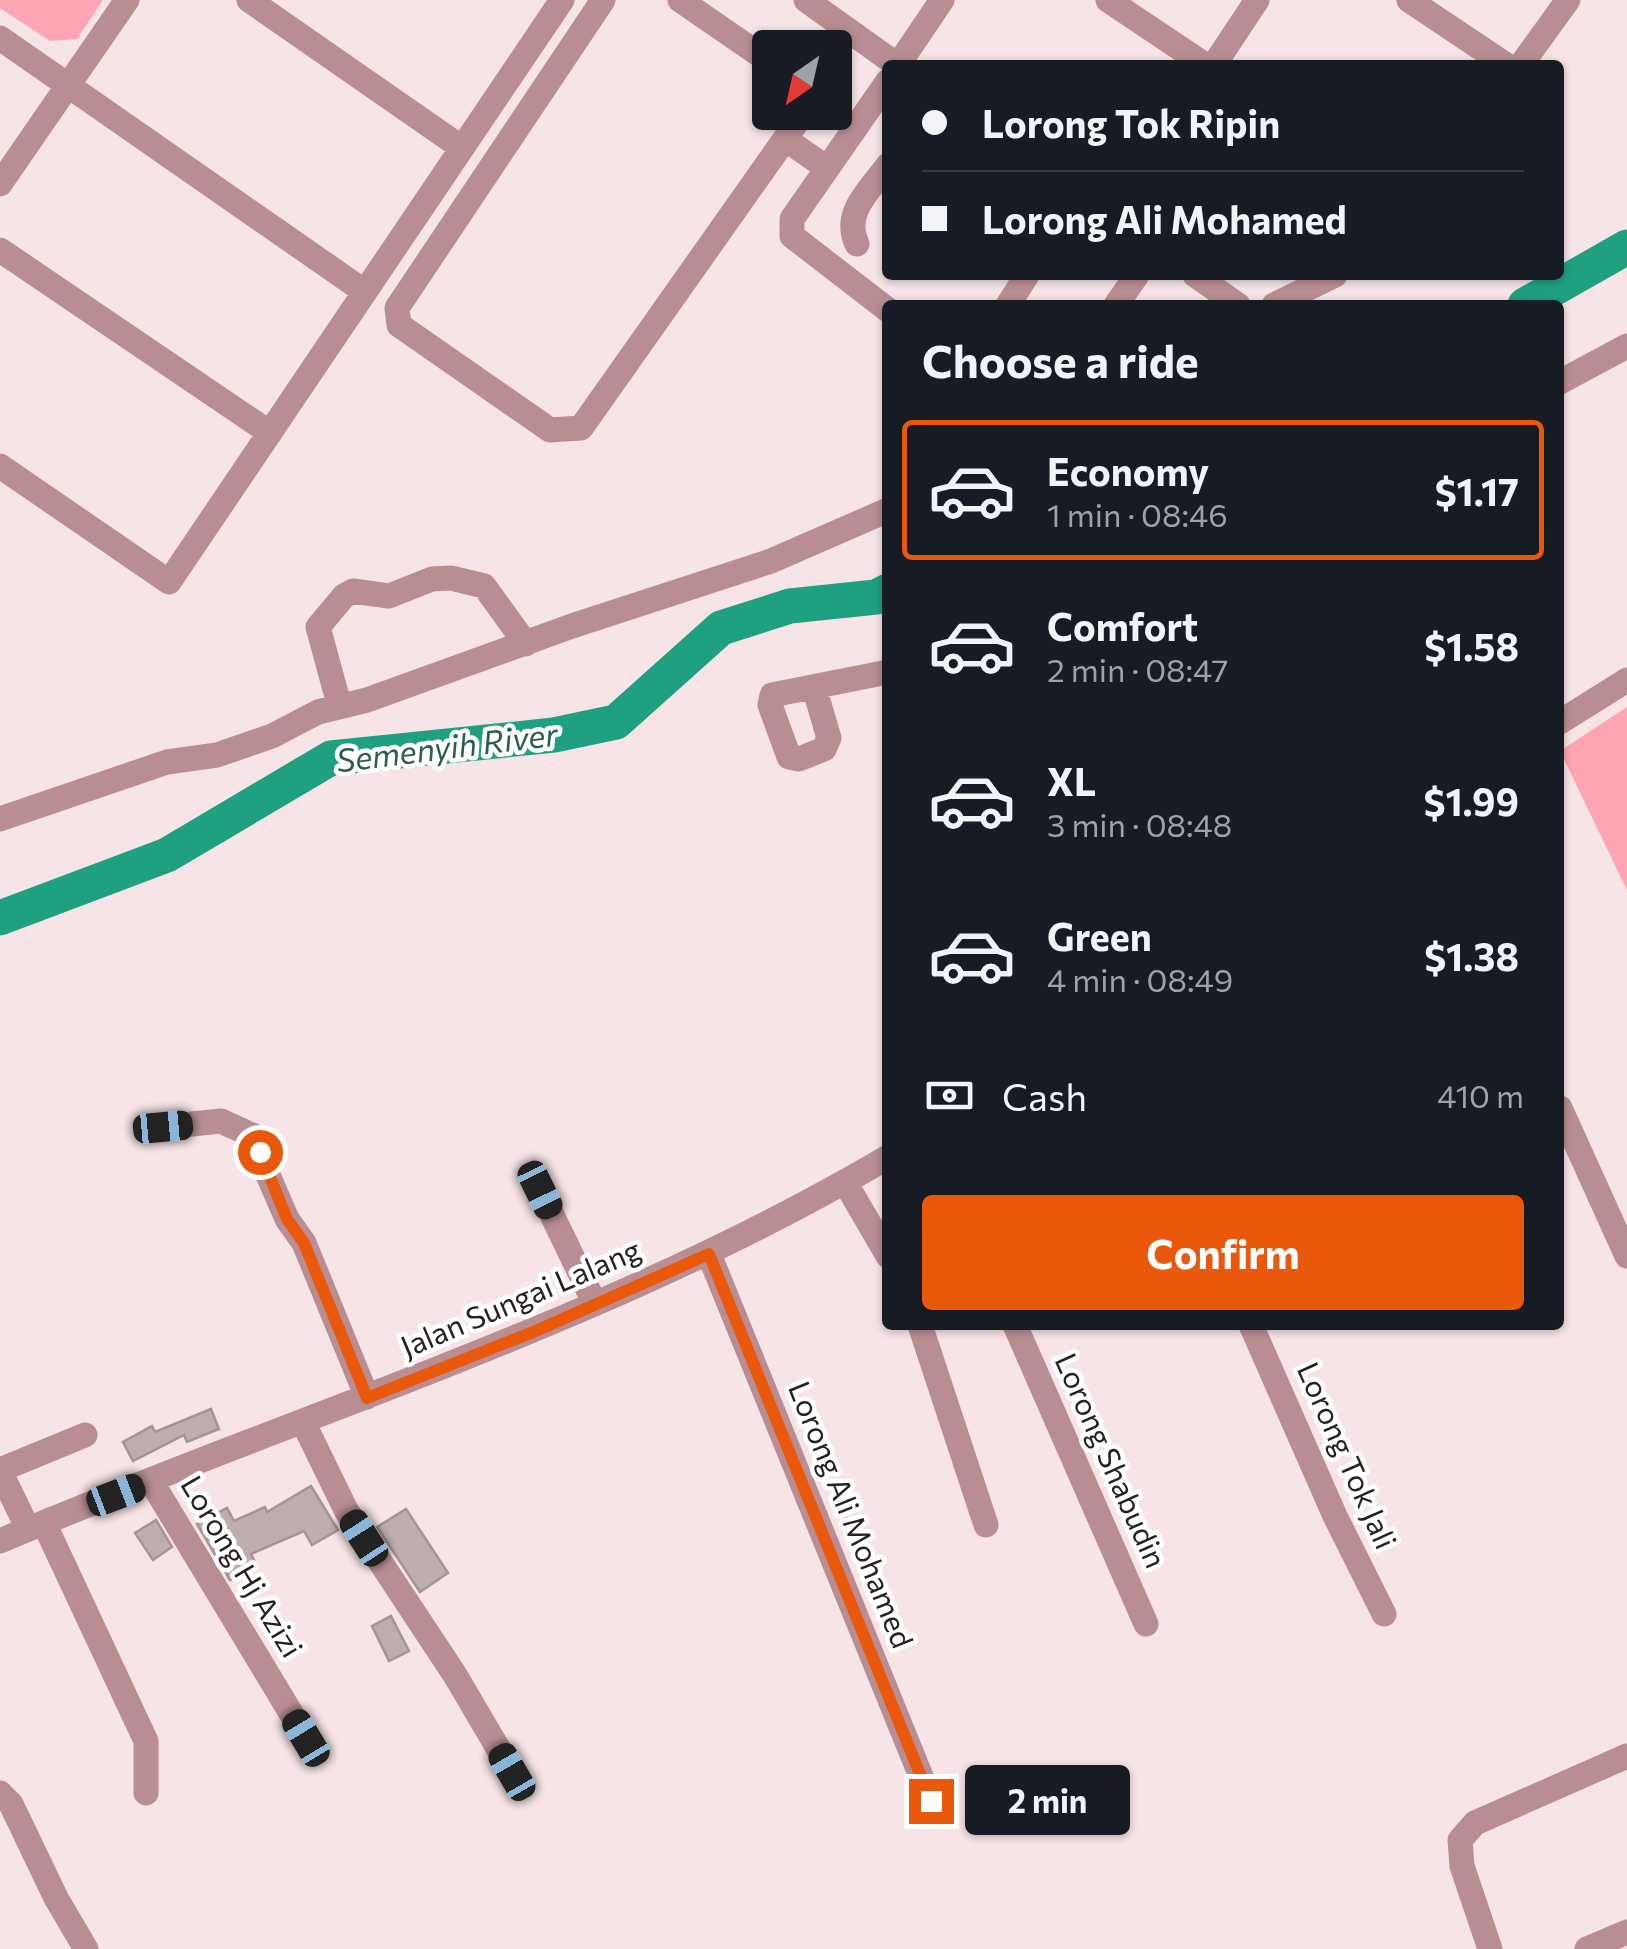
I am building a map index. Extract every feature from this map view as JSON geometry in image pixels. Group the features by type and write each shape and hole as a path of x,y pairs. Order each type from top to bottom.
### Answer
{"street":[{"path":"0,184 127,0"},
{"path":"249,0 462,148"},
{"path":"0,466 169,582 562,0"},
{"path":"603,0 397,308 399,324 550,430 581,428 792,130"},
{"path":"680,0 752,50"},
{"path":"806,0 890,60"},
{"path":"900,60 942,0"},
{"path":"1108,0 1191,60"},
{"path":"1217,60 1257,0"},
{"path":"1409,0 1499,60"},
{"path":"1525,60 1568,0"},
{"path":"0,38 365,292"},
{"path":"882,89 792,219 792,236 882,305"},
{"path":"786,140 827,168"},
{"path":"857,244 850,218 882,173"},
{"path":"0,250 270,433"},
{"path":"1202,280 1231,300"},
{"path":"1284,300 1326,280"},
{"path":"1564,380 1627,346"},
{"path":"0,819 167,762 218,755 272,736 339,704 366,700 771,561 882,513"},
{"path":"339,704 318,626 344,596 354,591 389,596 432,580 451,578 484,586 526,644"},
{"path":"814,687 882,673"},
{"path":"1564,719 1627,680"},
{"path":"1564,1116 1620,1222 1627,1256"},
{"path":"163,1127 221,1122 254,1136 287,1219 304,1243 367,1398"},
{"name":"Jalan Sungai Lalang","path":"0,1541 595,1304 709,1254 882,1161"},
{"path":"846,1182 882,1245"},
{"path":"540,1190 595,1304"},
{"name":"Lorong Ali Mohamed","path":"709,1254 931,1801"},
{"path":"922,1330 986,1525"},
{"name":"Lorong Shabudin","path":"1017,1330 1146,1624"},
{"name":"Lorong Tok Jali","path":"1254,1330 1335,1516 1384,1614"},
{"path":"303,1422 346,1510 455,1675 512,1772"},
{"path":"85,1435 0,1470 36,1526 146,1741 146,1793"},
{"name":"Lorong Hj Azizi","path":"151,1481 306,1738"},
{"path":"1490,1949 1462,1866 1460,1840 1476,1823 1627,1756"},
{"path":"0,1792 10,1804 86,1949"},
{"path":"1587,1949 1627,1932"}],"shaded area":[{"path":"0,0 103,0 77,39 50,41 0,8"},
{"path":"1627,707 1627,890 1564,759 1564,748"}],"building":[{"path":"211,1409 219,1429 187,1442 184,1435 133,1461 123,1442 152,1426 155,1432"},
{"path":"311,1486 338,1530 312,1545 304,1531 251,1554 257,1566 230,1580 197,1524 227,1508 234,1521 265,1507 267,1512"},
{"path":"406,1509 448,1573 420,1592 377,1527"},
{"path":"156,1520 172,1547 153,1560 135,1533"},
{"path":"391,1616 409,1651 389,1661 372,1626"}],"waterway":[{"name":"Semenyih River","path":"1534,300 1627,247"},
{"name":"Semenyih River","path":"0,918 167,855 331,758 554,735 616,722 721,628 790,606 882,594"}],"route":[{"path":"260,1152 287,1219 304,1243 367,1398 538,1330 709,1254 931,1801"}]}
